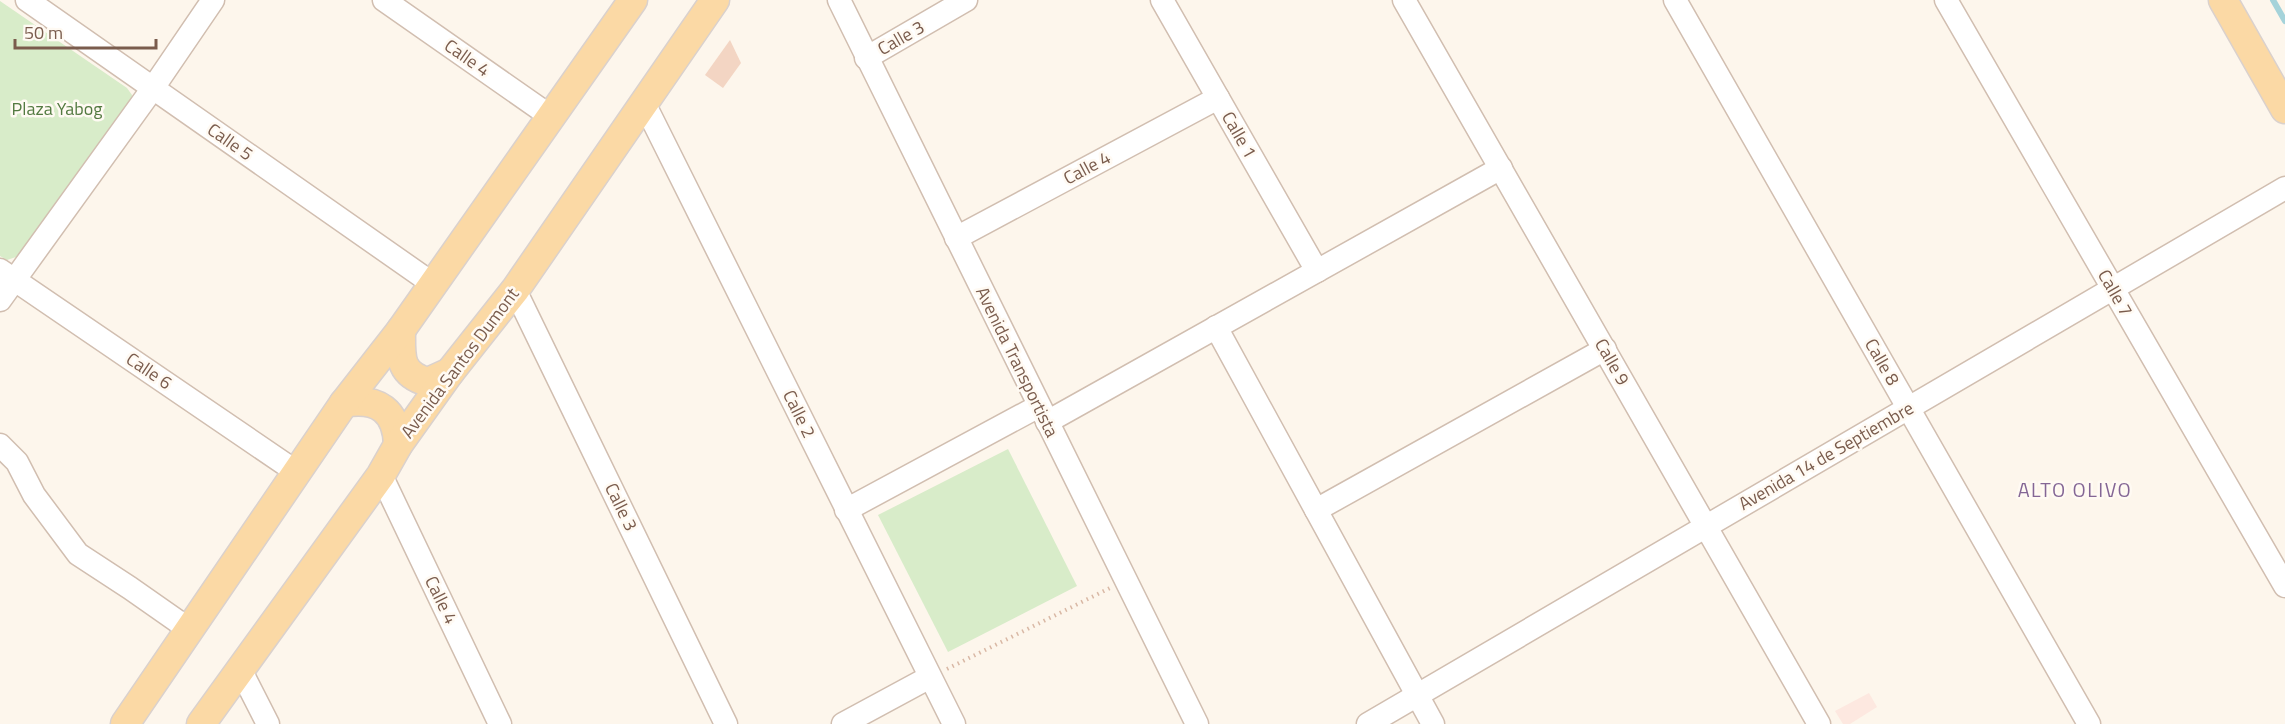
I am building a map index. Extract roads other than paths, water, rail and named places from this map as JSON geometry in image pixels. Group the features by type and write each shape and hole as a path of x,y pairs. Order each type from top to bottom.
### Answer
{"main road":[{"path":"125,724 344,403 401,330 633,0"},
{"name":"Avenida Santos Dumont","path":"201,724 381,476 398,446 450,372 515,290 715,0"},
{"path":"2223,0 2285,109"},
{"path":"401,330 401,356 404,367 416,378 428,382 450,372"},
{"path":"344,403 361,400 377,404 390,414 398,429 398,446"}],"street":[{"name":"Calle 5","path":"27,0 433,284"},
{"path":"0,300 7,275 153,88 213,0"},
{"name":"Calle 4","path":"384,0 550,116"},
{"name":"Avenida Transportista","path":"839,0 1197,724"},
{"name":"Calle 3","path":"866,58 966,0"},
{"name":"Calle 1","path":"1162,0 1317,271"},
{"name":"Calle 9","path":"1404,0 1707,526 1811,721"},
{"name":"Calle 8","path":"1675,0 2090,724"},
{"name":"Calle 7","path":"1946,0 2285,586"},
{"name":"Calle 4","path":"956,238 1218,98"},
{"name":"Calle 2","path":"644,103 954,724"},
{"path":"846,510 1216,327 1501,168"},
{"name":"Avenida 14 de Septiembre","path":"1368,724 2285,188"},
{"name":"Calle 6","path":"7,275 298,473"},
{"name":"Calle 3","path":"515,290 726,724"},
{"path":"1216,327 1433,724"},
{"path":"1316,510 1605,349"},
{"path":"0,445 16,462 34,495 78,554 190,630"},
{"name":"Calle 4","path":"381,476 500,724"},
{"path":"241,671 268,724"},
{"path":"843,724 930,677"}],"waterway":[{"path":"2273,0 2285,21"}],"district":[{"name":"ALTO OLIVO","path":"2075,490"}],"park label":[{"name":"Plaza Yabog","path":"57,109"}]}
